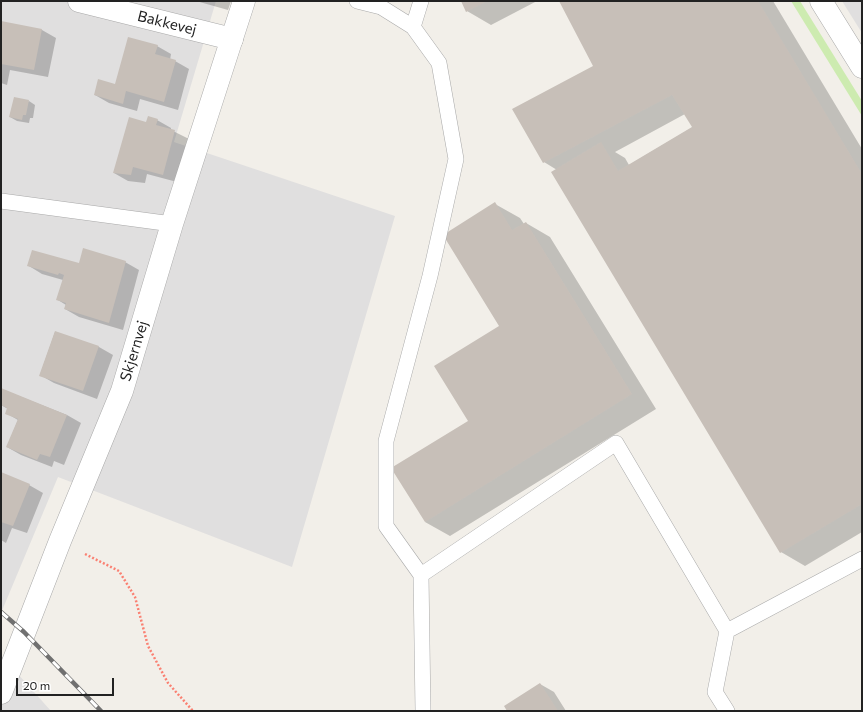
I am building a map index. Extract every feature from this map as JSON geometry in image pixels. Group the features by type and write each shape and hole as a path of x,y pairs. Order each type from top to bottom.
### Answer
{"street":[{"name":"Bakkevej","path":"79,1 232,39"},
{"name":"Skjernvej","path":"1,693 60,541 122,391 172,224 244,1"},
{"path":"821,1 862,67"}],"lane":[{"path":"358,1 381,7 413,27 439,63 456,160 430,276 386,441 386,526 421,575 421,658 423,711"},
{"path":"413,27 420,1"},
{"path":"1,201 172,224"},
{"path":"421,575 616,443 727,631 715,692 727,711"},
{"path":"727,631 862,559"}],"path":[{"path":"60,541 118,571 135,596 148,646 168,683 193,711"}],"shaded area":[{"path":"1,1 216,1 174,142 395,216 292,567 58,477 1,613"},
{"path":"842,1 862,1 862,33"},
{"path":"1,655 51,711 1,711"}],"green space":[{"path":"791,1 800,1 862,101 862,116"}],"building":[{"path":"461,1 487,1 466,12"},
{"path":"559,1 758,1 862,174 862,504 780,553 551,172 601,142 618,171 692,127 672,95 543,163 512,109 593,66"},
{"path":"1,21 42,29 34,70 1,64"},
{"path":"128,37 158,45 155,54 176,60 164,102 126,91 123,104 94,95 98,79 115,84"},
{"path":"14,97 29,100 26,115 23,115 22,120 9,117"},
{"path":"148,116 158,119 156,125 175,130 163,175 133,167 131,175 113,173 129,117 146,122"},
{"path":"495,202 512,230 526,222 632,394 425,522 391,468 468,421 434,366 499,326 443,235"},
{"path":"83,248 126,261 109,323 64,309 66,303 56,300 64,275 59,273 58,275 27,266 32,250 79,263"},
{"path":"55,331 99,346 83,391 39,376"},
{"path":"1,388 67,415 50,457 40,454 37,460 6,447 18,419 5,414 7,408 1,405"},
{"path":"1,472 30,484 13,526 1,522"},
{"path":"540,683 558,711 507,711 504,706"}],"railway":[{"path":"1,612 24,632 101,711"}]}
